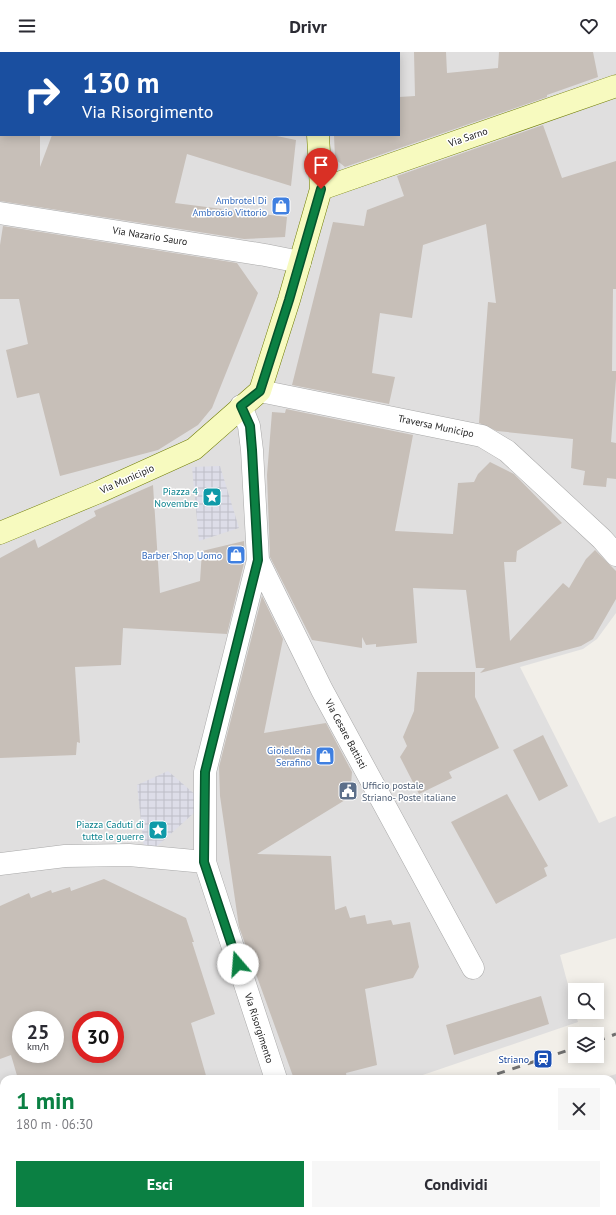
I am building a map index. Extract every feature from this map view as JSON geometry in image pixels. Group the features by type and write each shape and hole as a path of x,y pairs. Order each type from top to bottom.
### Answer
{"main road":[{"name":"Via Sarno","path":"321,189 616,86"},
{"path":"241,406 260,391 321,189 318,136"},
{"name":"Via Municipio","path":"0,533 99,492 194,449 241,406"}],"street":[{"name":"Via Nazario Sauro","path":"0,213 265,254 300,262"},
{"name":"Traversa Municipo","path":"260,391 482,436 507,451 602,539 616,555"},
{"name":"Via Risorgimento","path":"241,406 250,426 258,560 205,772 204,862 275,1075"},
{"name":"Via Cesare Battisti","path":"258,560 322,690 472,968"},
{"path":"0,864 65,856 129,855 204,862"}],"shaded area":[{"path":"400,52 616,52 616,613 597,639 583,649 520,667 599,823 616,816 616,938 560,955 568,985 568,1019 577,1019 578,1022 423,1075 0,1075 0,136 400,136"},
{"name":"Piazza 4 Novembre","path":"220,466 239,528 199,541 192,467"},
{"name":"Piazza Caduti di tutte le guerre","path":"168,771 205,803 145,857 137,785"}],"building":[{"path":"414,52 446,52 447,73 498,68 499,52 593,52 598,77 547,95 547,97 345,167 335,159 334,136 400,136 400,97 415,96"},
{"path":"543,125 562,178 616,161 616,289 613,289 612,371 616,371 616,379 611,442 616,443 616,479 607,478 606,487 583,485 585,471 571,468 573,439 497,431 479,423 488,302 496,303 486,224 423,245 412,318 380,313 372,373 395,377 389,404 292,385 333,222 364,226 367,210 404,196 397,176"},
{"path":"0,136 40,136 40,167 52,136 277,136 296,140 291,186 187,154 175,203 287,217 285,237 244,239 0,201"},
{"path":"3,226 237,263 258,293 212,408 198,425 158,450 60,476 39,393 17,398 6,350 28,344 19,299 0,299 0,245"},
{"path":"286,409 413,435 395,531 453,534 458,483 474,482 478,474 490,462 514,474 562,523 517,551 516,562 504,562 510,641 563,583 569,588 586,559 595,550 616,571 616,599 593,639 581,646 480,673 485,668 476,668 466,590 413,588 417,643 376,647 376,644 366,645 362,637 362,648 312,640 270,557 267,475 272,412 285,413"},
{"path":"153,485 160,593 200,581 202,551 244,541 245,559 227,634 123,628 121,665 75,667 80,743 77,742 76,755 0,758 0,558 35,539 38,548 96,516 94,511"},
{"path":"262,596 283,639 264,733 326,723 352,772 350,797 257,854 331,856 335,910 346,906 350,918 365,915 367,924 391,920 393,925 410,922 419,967 413,978 365,989 377,1065 346,1073 346,1075 293,1075 239,927 220,796 219,767"},
{"path":"417,672 475,672 475,697 499,748 449,772 452,778 419,794 400,757 407,746 403,737 414,711"},
{"path":"543,735 568,786 539,801 513,750"},
{"path":"507,794 548,866 544,868 547,876 496,904 451,822"},
{"path":"104,879 186,918 215,1014 191,1023 206,1075 17,1075 13,1063 64,1063 64,1011 12,1011 12,1058 11,1055 0,1059 0,906 29,893 31,898 51,890 52,893 70,887 71,891"},
{"path":"541,996 549,1024 454,1055 446,1025"}],"railway":[{"path":"604,1038 616,1034"},
{"path":"494,1075 568,1050"}],"place":[{"name":"Ambrotel Di Ambrosio Vittorio","path":"281,206"},
{"name":"Piazza 4 Novembre","path":"212,497"},
{"name":"Barber Shop Uomo","path":"236,555"},
{"name":"Gioielleria Serafino","path":"325,756"},
{"name":"Ufficio postale Striano- Poste italiane","path":"348,791"},
{"name":"Piazza Caduti di tutte le guerre","path":"158,830"},
{"name":"Striano","path":"543,1059"}],"route":[{"path":"238,964 204,862 205,772 242,619 258,560 250,426 241,406 260,391 289,300 321,189"}]}
